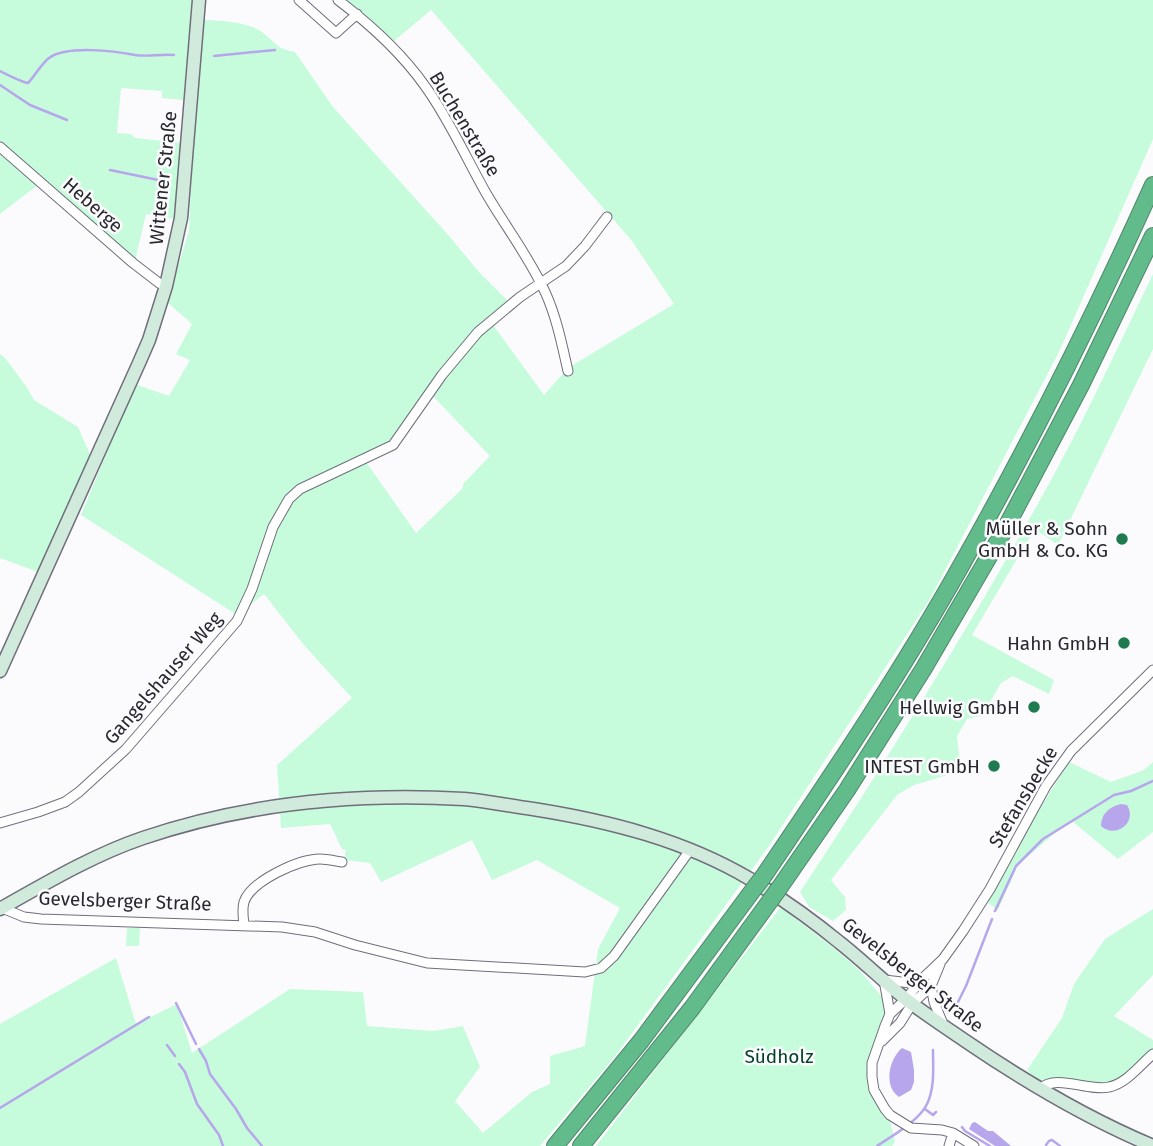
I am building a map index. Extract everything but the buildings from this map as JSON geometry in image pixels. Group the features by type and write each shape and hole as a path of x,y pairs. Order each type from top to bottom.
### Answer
{"highway":[{"path":"555,1146 641,1041 763,877 878,703 961,565 1060,383 1153,185"},
{"path":"581,1146 692,1008 770,901 854,779 924,668 1005,529 1082,385 1153,236"}],"main road":[{"name":"Wittener Straße","path":"0,671 149,340 166,286 181,218 199,0"},
{"name":"Gevelsberger Straße","path":"1,907 101,856 144,838 232,814 312,801 380,798 467,799 606,822 631,828 690,850 749,878 840,942 909,1001 943,1025 1040,1089 1110,1128 1153,1146"}],"street":[{"path":"299,0 335,33 357,14"},
{"name":"Buchenstraße","path":"338,0 388,42 426,86 540,284"},
{"name":"Heberge","path":"0,147 133,263 166,286"},
{"name":"Gangelshauser Weg","path":"0,823 65,802 87,786 127,749 237,621 252,589 273,527 289,499 306,486 393,445 442,375 478,332 520,297 569,263 607,216"},
{"path":"540,284 556,323 568,371"},
{"name":"Stefansbecke","path":"909,1001 931,986 943,959 982,903 1034,807 1070,751 1153,670"},
{"name":"Gevelsberger Straße","path":"1,907 24,917 41,919 282,927 315,932 427,963 585,972 601,968 614,956 690,850"},
{"path":"244,924 244,902 252,890 266,880 293,865 308,861 320,859 342,862"},
{"name":"Stefansbecke","path":"909,1001 922,979 943,959"},
{"path":"922,979 911,983 884,980 890,1014 872,1063 874,1090 890,1115 906,1125 953,1133 974,1146"},
{"path":"931,986 943,1025"},
{"path":"890,1014 909,1001"},
{"path":"880,1042 900,1023 909,1001"},
{"path":"1040,1089 1054,1082 1094,1088 1108,1087 1120,1083 1153,1054"},
{"path":"949,1146 953,1133"}],"green space":[{"path":"0,0 192,0 190,21 225,21 250,26 278,46 295,52 333,107 479,272 509,302 488,318 544,395 568,368 674,304 632,241 431,10 394,41 345,0 1153,0 1153,139 1059,352 930,599 769,846 616,1055 540,1146 0,1146 0,1024 116,958 136,1024 177,1004 192,1053 290,989 363,992 367,1026 433,1031 463,1026 480,1067 455,1101 483,1133 532,1092 550,1084 550,1056 585,1046 598,949 620,908 537,860 492,880 472,840 381,882 370,863 344,860 346,850 342,849 330,824 281,828 277,765 352,698 304,645 264,594 237,615 81,515 135,384 169,396 190,360 176,354 192,324 167,302 189,231 202,45 189,41 183,100 162,98 162,91 121,88 117,133 131,134 135,138 181,143 174,219 146,214 135,261 39,184 0,214","holes":["432,395 490,456 463,484 463,488 416,533 366,462 392,443"]},
{"path":"1153,274 1153,349 1058,545 1036,530 1033,532 972,635 1054,680 1049,694 1013,676 1001,683 982,716 967,719 957,736 960,765 951,774 914,785 897,795 831,880 845,897 846,910 833,921 809,907 800,892 919,706 1048,487"},
{"path":"0,354 34,400 78,427 92,459 41,573 0,558"},
{"path":"1069,762 1111,782 1144,770 1153,762 1153,832 1118,859 1073,822 1063,826 1018,865 998,910 988,903 1038,811"},
{"name":"Südholz","path":"780,908 840,953 883,998 885,1018 868,1063 870,1087 875,1101 890,1120 895,1142 892,1146 596,1146"},
{"path":"1153,909 1153,975 1114,1016 1153,1040 1153,1052 1113,1084 1093,1086 1036,1079 1027,1070 1062,1018 1074,984 1105,939"},
{"path":"127,928 140,928 139,946 126,946"}],"shaded area":[{"path":"1121,804 1127,805 1130,812 1127,823 1113,831 1101,826 1106,812"},
{"path":"902,1048 911,1052 914,1082 911,1090 899,1097 889,1080 891,1065"},
{"path":"975,1122 988,1131 993,1131 1011,1146 995,1146 969,1129"}],"waterway":[{"path":"0,71 28,83 49,58 67,51 91,50 140,56 174,55"},
{"path":"214,56 275,50"},
{"path":"0,85 30,105 67,120"},
{"path":"110,170 168,182"},
{"name":"Stefansbecke","path":"995,911 1016,866 1043,839 1114,795 1153,781"},
{"name":"Stefansbecke","path":"956,1006 992,919"},
{"path":"176,1003 196,1044"},
{"path":"0,1108 149,1017"},
{"path":"167,1045 175,1056"},
{"path":"199,1049 210,1074 262,1146"},
{"name":"Stefansbecke","path":"877,1146 912,1122 927,1104 932,1084 933,1050"},
{"path":"179,1064 185,1072 197,1104 219,1135 223,1146"},
{"path":"925,1109 933,1115 936,1112"},
{"path":"962,1127 990,1146"},
{"path":"1046,1145 1052,1140 1060,1146"}],"place":[{"name":"Müller & Sohn GmbH & Co. KG","path":"1122,539"},
{"name":"Hahn GmbH","path":"1124,643"},
{"name":"Hellwig GmbH","path":"1034,707"},
{"name":"INTEST GmbH","path":"994,766"}]}
